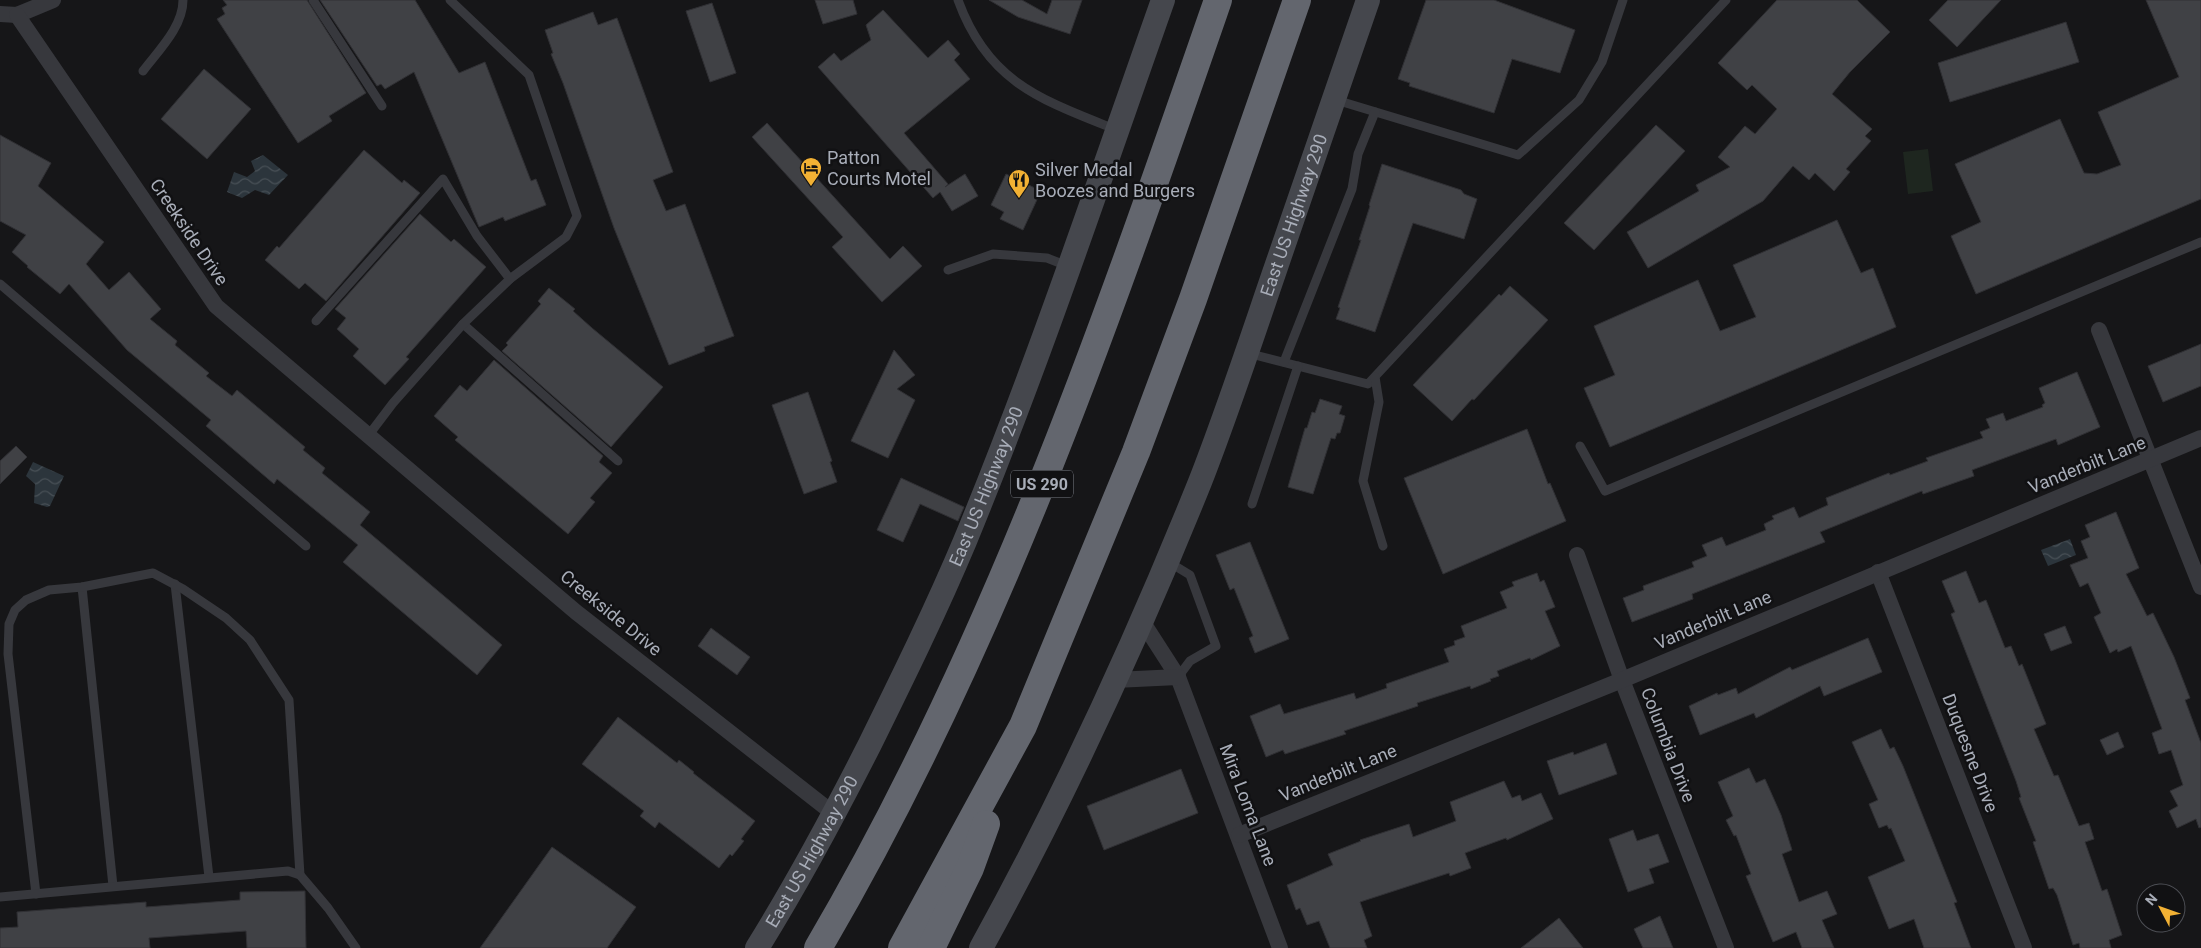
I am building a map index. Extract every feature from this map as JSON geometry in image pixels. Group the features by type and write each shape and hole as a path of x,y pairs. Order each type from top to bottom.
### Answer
{"highway":[{"name":"US 290","path":"818,948 898,804 952,694 1011,561 1066,425 1124,273 1218,0"},
{"path":"931,948 970,868 1023,726 1136,452 1193,299 1297,0"},
{"path":"902,948 1023,726"}],"main road":[{"name":"East US Highway 290","path":"757,948 834,814 906,672 964,543 1070,267 1163,0"},
{"name":"East US Highway 290","path":"980,948 1016,884 1079,758 1142,621 1167,561 1200,480 1247,352 1368,0"}],"street":[{"path":"0,14 17,15 53,0"},
{"name":"Creekside Drive","path":"17,15 216,306 576,612 834,814"},
{"path":"2099,330 2201,587"},
{"name":"Vanderbilt Lane","path":"1238,835 1622,680 2201,438"},
{"name":"Columbia Drive","path":"1577,555 1622,680 1726,948"},
{"name":"Duquesne Drive","path":"1878,572 2024,948"},
{"name":"Mira Loma Lane","path":"1142,621 1178,677 1280,948"},
{"path":"1114,680 1178,677"}],"lane":[{"path":"143,71 177,24 183,8 183,0"},
{"path":"313,0 382,106"},
{"path":"368,436 393,403 463,324 510,279 566,237 577,216 529,75 450,0"},
{"path":"958,0 962,13 981,46 1000,69 1020,86 1059,107 1117,130"},
{"path":"1334,99 1518,155 1579,100 1602,62 1623,0"},
{"path":"1247,352 1368,384 1726,0"},
{"path":"1284,362 1352,190 1358,154 1375,112"},
{"path":"316,321 443,180 477,236 510,279"},
{"path":"1580,446 1605,491 2201,242"},
{"path":"948,270 994,254 1047,258 1070,267"},
{"path":"0,284 306,546"},
{"path":"463,324 618,460"},
{"path":"1252,504 1298,366"},
{"path":"1374,377 1378,402 1363,481 1384,546"},
{"path":"1167,561 1190,575 1216,646 1190,661 1178,677"},
{"path":"36,894 8,654 9,624 15,610 26,600 49,590 82,587 153,573 175,584 226,618 250,640 289,700 300,875"},
{"path":"175,584 209,876"},
{"path":"82,587 113,886"},
{"path":"0,897 209,876 288,871 300,875 328,908 356,948"}],"shaded area":[{"path":"1928,149 1933,191 1908,194 1903,152"}],"water":[{"path":"263,155 288,175 269,195 255,190 242,198 227,192 234,172 247,177 255,171 251,161"},
{"path":"33,462 64,476 50,506 47,507 34,503 35,484 26,476"},
{"path":"2070,539 2076,555 2048,566 2041,550"}],"building":[{"path":"223,0 307,0 366,93 329,116 332,121 298,143 217,19 225,14 222,8 227,5"},
{"path":"320,0 415,0 459,73 485,62 531,181 536,179 546,205 505,221 503,217 479,227 414,72 385,89 381,84 377,86"},
{"path":"815,0 853,0 857,14 823,24"},
{"path":"989,0 1022,0 1047,14 1052,0 1082,0 1070,34 1018,17"},
{"path":"1426,0 1494,0 1575,30 1560,73 1512,59 1494,113 1409,86 1410,83 1398,79"},
{"path":"1777,0 1857,0 1890,32 1850,72 1832,94 1872,129 1865,136 1871,141 1846,169 1850,172 1834,191 1815,173 1809,180 1793,166 1763,201 1648,268 1627,232 1699,191 1696,185 1730,167 1718,157 1745,126 1755,134 1777,109 1752,85 1747,90 1718,63"},
{"path":"1948,0 2001,0 1957,47 1929,20"},
{"path":"2146,0 2201,0 2201,199 1976,294 1951,236 1981,222 1955,164 2060,119 2084,173 2097,174 2121,165 2098,112 2179,77"},
{"path":"712,3 736,73 710,82 686,11"},
{"path":"883,10 928,58 948,40 960,54 954,60 970,79 904,133 948,184 945,187 965,174 978,196 952,211 940,192 933,198 818,67 834,53 841,61 871,40 866,25"},
{"path":"593,12 598,25 617,18 673,172 653,180 666,211 685,204 734,336 704,347 705,351 669,365 614,228 551,54 553,53 545,30"},
{"path":"2066,22 2079,62 1950,102 1938,63"},
{"path":"204,69 251,109 207,159 161,119"},
{"name":"Patton Courts Motel","path":"767,123 890,259 903,246 922,266 882,302 832,247 843,237 752,137"},
{"path":"1656,125 1685,151 1594,250 1564,223"},
{"path":"0,135 51,163 38,186 104,242 86,264 109,290 129,272 161,309 150,319 177,341 175,345 209,373 206,376 232,396 237,390 305,447 303,450 325,468 322,473 370,512 360,525 502,645 477,675 343,562 358,545 277,479 274,484 206,426 211,420 127,350 69,284 60,294 12,252 26,235 0,221"},
{"path":"364,150 402,183 404,180 420,193 326,301 305,283 299,289 265,260 277,246 279,248"},
{"path":"1382,164 1461,190 1464,194 1477,199 1464,239 1413,223 1375,332 1336,319"},
{"name":"Silver Medal Boozes and Burgers","path":"1006,174 1041,191 1023,230 1000,219 1004,212 991,205"},
{"path":"420,214 451,242 454,239 486,267 406,357 409,359 385,385 353,356 359,349 337,329 346,318 335,309"},
{"path":"1837,220 1861,273 1873,268 1896,327 1610,447 1584,388 1615,375 1594,326 1698,280 1720,331 1756,317 1733,265"},
{"path":"1510,286 1548,320 1452,421 1413,385 1499,294 1501,296"},
{"path":"549,288 575,309 573,311 592,328 663,387 611,447 502,351 508,345 506,343 541,304 538,301"},
{"path":"2201,344 2201,386 2163,402 2148,366"},
{"path":"894,350 915,375 897,389 915,400 888,458 851,441"},
{"path":"494,360 603,456 599,462 612,473 590,498 595,502 568,534 455,440 458,437 434,416 460,385 467,391"},
{"path":"2077,372 2100,427 2058,445 2056,439 1972,470 1974,476 1923,494 1922,491 1820,532 1825,542 1692,594 1693,599 1632,622 1623,598 1644,590 1643,586 1694,567 1692,562 1707,556 1702,545 1722,537 1726,546 1766,530 1764,524 1774,519 1772,516 1794,507 1799,518 1828,505 1826,498 1889,473 1890,475 1928,461 1926,458 1983,438 1980,432 1990,428 1986,419 2003,413 2006,421 2043,407 2042,405 2045,403 2039,388"},
{"path":"808,392 832,461 830,462 837,482 804,494 772,405"},
{"path":"1320,399 1342,406 1339,414 1345,416 1340,433 1337,433 1335,439 1331,438 1313,494 1288,487 1305,428 1307,428 1312,412 1315,413"},
{"path":"1527,429 1548,484 1550,483 1566,521 1443,574 1404,478"},
{"path":"16,446 27,457 0,484 0,461"},
{"path":"901,478 964,507 958,521 920,504 903,542 877,530"},
{"path":"2116,512 2139,568 2126,574 2147,616 2153,613 2174,657 2190,698 2185,700 2201,743 2201,827 2199,828 2196,819 2177,828 2169,811 2178,806 2170,791 2183,785 2171,750 2159,754 2152,733 2162,729 2131,646 2118,652 2117,649 2110,653 2094,617 2101,613 2088,583 2080,587 2070,565 2088,558 2081,541 2090,537 2085,525"},
{"path":"1250,542 1289,639 1255,653 1249,638 1253,636 1234,588 1230,590 1216,555"},
{"path":"1966,571 1979,603 1986,600 2005,648 2011,646 2019,666 2022,664 2046,724 2034,729 2054,776 2058,775 2079,826 2089,823 2094,839 2085,842 2102,891 2107,889 2122,935 2109,940 2111,948 2080,948 2079,943 2073,945 2057,895 2053,888 2049,889 2033,842 2036,841 2019,798 2021,797 2016,781 1951,614 1955,612 1942,581"},
{"path":"1537,573 1540,582 1544,580 1555,607 1545,611 1560,646 1531,660 1530,658 1497,671 1499,676 1471,689 1470,686 1417,703 1418,706 1344,731 1346,734 1285,754 1283,750 1266,757 1250,716 1280,704 1284,714 1354,693 1356,699 1387,688 1386,684 1449,662 1444,649 1455,645 1454,641 1465,637 1461,626 1507,608 1500,592 1514,586 1512,582"},
{"path":"2065,626 2072,643 2051,651 2044,634"},
{"path":"711,628 750,657 737,675 698,646"},
{"path":"1868,638 1882,672 1824,696 1820,686 1756,718 1754,713 1700,735 1689,706 1717,693 1718,695 1736,688 1738,694 1790,667 1792,670"},
{"path":"618,717 677,763 679,760 755,821 741,839 744,841 719,868 659,822 655,828 640,816 644,811 582,764"},
{"path":"1881,729 1890,749 1894,747 1903,766 1957,902 1954,903 1971,948 1924,948 1914,919 1889,929 1868,877 1905,861 1891,828 1889,829 1887,825 1879,828 1869,804 1878,800 1852,742"},
{"path":"2118,732 2124,747 2107,755 2100,740"},
{"path":"1606,743 1617,774 1559,795 1547,761 1573,752 1574,755"},
{"path":"1749,768 1756,783 1765,779 1781,815 1792,850 1782,854 1799,902 1827,891 1837,914 1822,920 1834,948 1802,948 1796,932 1773,942 1746,876 1751,874 1736,835 1734,836 1726,820 1733,816 1718,782"},
{"path":"1181,769 1198,813 1104,850 1087,806"},
{"path":"1504,781 1512,798 1520,795 1522,801 1541,793 1553,819 1507,840 1506,838 1465,853 1471,868 1450,876 1449,873 1360,902 1372,936 1364,940 1367,948 1330,948 1319,921 1307,925 1300,908 1296,910 1287,885 1333,865 1328,854 1360,840 1409,824 1413,837 1456,821 1450,802"},
{"path":"1633,830 1637,841 1658,834 1669,862 1649,869 1654,883 1628,892 1609,839"},
{"path":"552,847 636,907 607,948 480,948"},
{"path":"305,891 306,948 247,948 246,931 149,938 150,948 0,948 0,928 18,927 17,912 146,902 146,907 240,900 240,892"},
{"path":"1660,916 1673,948 1643,948 1634,929"},
{"path":"1559,918 1583,948 1521,948"}],"place":[{"name":"Patton Courts Motel","path":"811,187"},
{"name":"Silver Medal Boozes and Burgers","path":"1019,199"}]}
